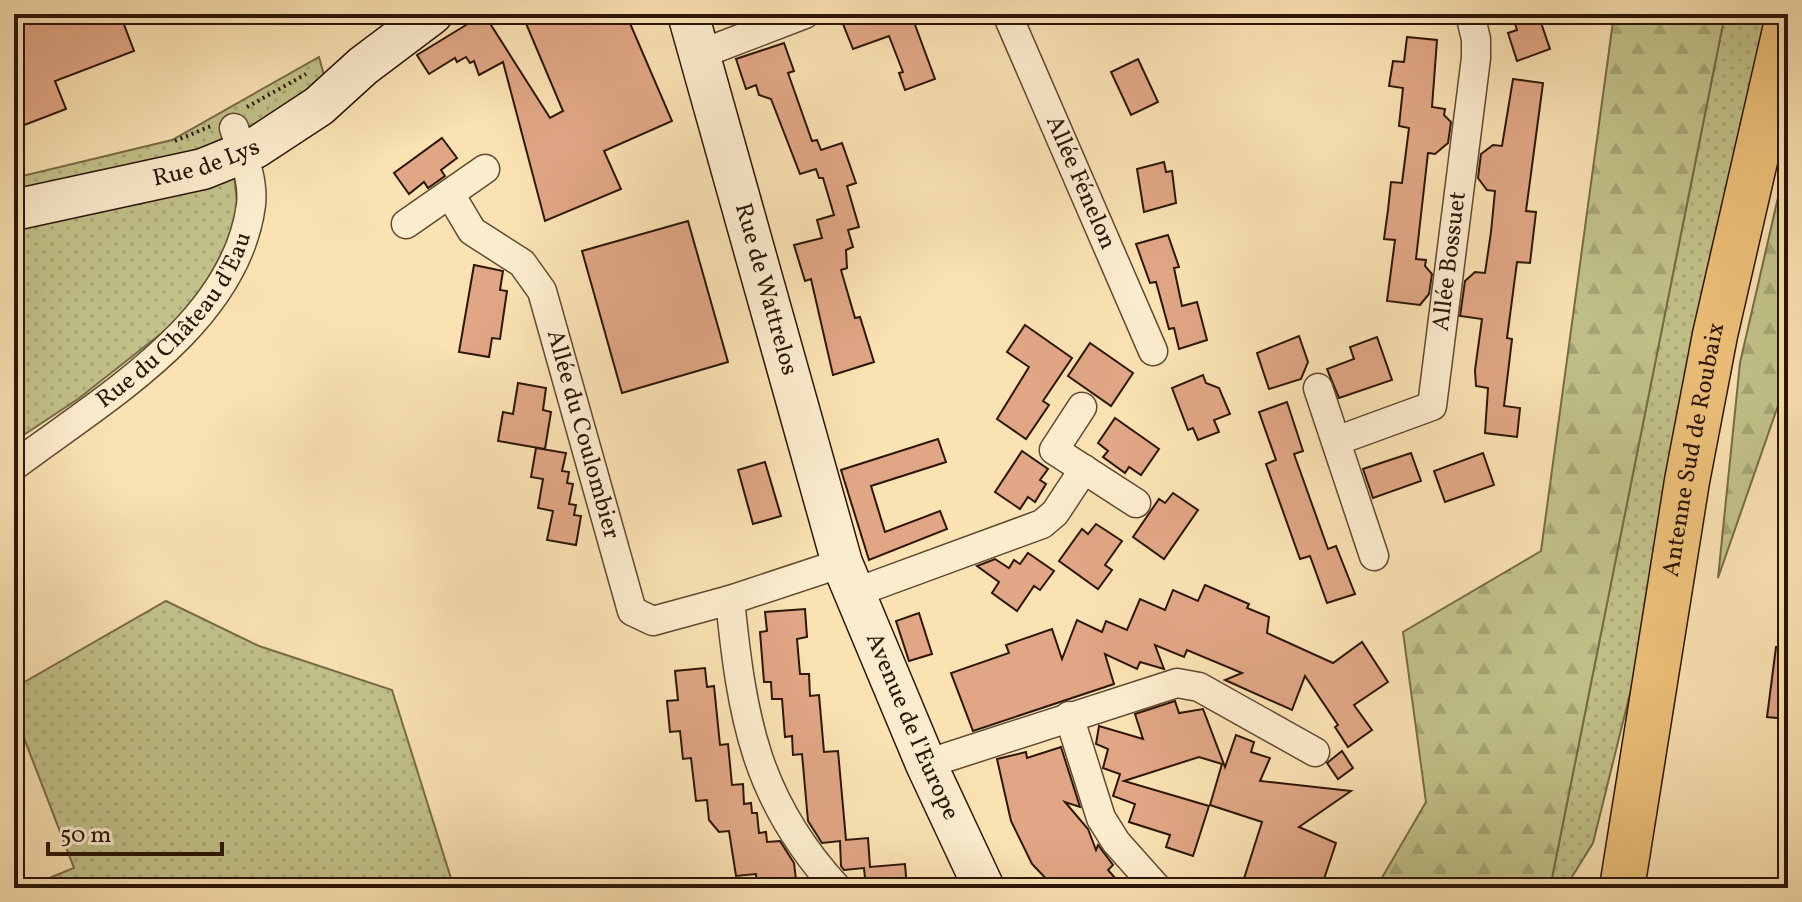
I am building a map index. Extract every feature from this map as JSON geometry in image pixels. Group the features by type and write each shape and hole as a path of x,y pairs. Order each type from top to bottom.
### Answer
{"highway":[{"name":"Antenne Sud de Roubaix","path":"1622,888 1715,335 1788,17"},
{"name":"Antenne Sud de Roubaix","path":"1638,888 1689,572 1760,198 1788,81"},
{"path":"1591,888 1611,840 1639,705 1667,608"}],"street":[{"name":"Rue de Lys","path":"14,207 189,172 232,130 319,106 359,56 430,14"},
{"name":"Rue de Wattrelos","path":"688,14 848,578"},
{"path":"698,55 805,14"},
{"name":"Allée Fénelon","path":"1007,14 1153,351"},
{"name":"Allée Bossuet","path":"1336,441 1432,406 1476,58 1476,39 1470,14"},
{"name":"Rue du Château d'Eau","path":"14,466 175,343 211,299 231,261 251,205 251,188 232,130"},
{"path":"406,224 485,169"},
{"name":"Allée du Coulombier","path":"450,194 472,231 522,263 542,291 632,611 653,621 730,600 848,578 1042,524 1055,513 1084,469"},
{"path":"1318,388 1374,556"},
{"path":"1082,407 1054,450 1136,503"},
{"name":"Avenue de l'Europe","path":"848,578 926,764 984,888"},
{"path":"730,600 746,719 759,763 785,822 837,888"},
{"path":"926,764 1166,685 1188,684 1315,752"},
{"path":"1069,716 1101,818 1116,842 1157,888"}],"path":[{"path":"173,142 232,130 335,57 359,56"}],"green space":[{"path":"1614,14 1725,14 1550,888 1376,888 1426,802 1403,632 1541,551"},
{"path":"1725,14 1776,14 1646,629 1593,843 1565,888 1550,888"},
{"path":"319,57 334,112 234,173 239,222 191,310 78,399 19,438 14,427 14,178 172,140"},
{"path":"1788,154 1788,377 1718,578 1740,363"},
{"path":"166,601 259,646 392,690 454,888 41,888 39,882 74,868 14,712 14,688"}],"building":[{"path":"52,14 120,14 134,51 55,81 66,109 14,129 14,28"},
{"path":"484,14 550,118 563,111 522,14 626,14 672,121 604,151 621,189 545,221 503,62 479,75 474,61 470,63 466,57 457,62 455,58 429,74 417,55"},
{"path":"852,14 911,14 935,79 905,90 899,73 903,72 889,36 853,49 841,19"},
{"path":"1512,14 1538,14 1550,49 1517,61 1508,33 1517,30"},
{"path":"1407,37 1437,40 1432,107 1445,109 1444,115 1451,122 1448,143 1435,154 1428,153 1416,259 1426,260 1425,266 1432,274 1429,294 1420,305 1387,301 1395,240 1384,239 1391,182 1402,183 1409,128 1399,126 1403,88 1389,86 1393,61 1404,62"},
{"path":"784,43 794,71 788,73 812,141 817,140 821,150 842,143 856,183 847,186 859,227 848,230 853,247 846,250 847,268 841,270 855,318 860,317 874,362 833,375 811,279 805,281 794,245 822,238 817,220 834,215 823,178 819,178 816,169 800,174 771,99 759,95 756,85 746,89 736,59"},
{"path":"1138,59 1158,102 1131,115 1111,72"},
{"path":"1513,79 1543,83 1526,211 1536,212 1530,263 1517,262 1507,338 1512,339 1504,406 1520,408 1517,437 1485,433 1488,388 1476,386 1475,370 1482,319 1460,316 1465,281 1475,272 1485,273 1495,191 1487,190 1478,178 1481,154 1493,145 1502,146"},
{"path":"442,138 457,158 441,170 445,176 428,188 424,182 409,194 394,173"},
{"path":"1164,162 1166,172 1172,171 1176,203 1144,212 1137,169"},
{"path":"688,221 728,362 622,393 582,251"},
{"path":"1168,235 1179,267 1174,268 1182,306 1197,302 1207,340 1179,349 1174,328 1169,329 1156,282 1150,283 1136,244"},
{"path":"474,265 503,271 500,290 507,291 500,339 492,338 489,357 459,352"},
{"path":"1025,325 1072,358 1043,401 1049,405 1026,439 997,419 1029,367 1007,352"},
{"path":"1299,336 1308,362 1301,379 1269,389 1257,353"},
{"path":"1377,337 1392,380 1339,398 1327,369 1354,359 1350,347"},
{"path":"1090,343 1133,373 1111,406 1068,376"},
{"path":"1203,375 1206,383 1219,388 1230,414 1214,420 1219,432 1198,440 1193,428 1188,430 1172,388"},
{"path":"518,383 546,388 543,410 551,412 545,449 498,441 503,412 513,414"},
{"path":"1287,402 1303,451 1294,454 1328,549 1336,546 1355,594 1327,603 1310,556 1300,559 1266,464 1276,460 1259,412"},
{"path":"1115,418 1159,449 1141,475 1129,467 1125,473 1103,457 1108,451 1098,443"},
{"path":"938,439 946,462 871,486 885,532 940,511 947,529 869,560 841,470"},
{"path":"536,448 566,453 562,471 569,472 567,483 573,484 569,504 576,505 574,515 581,516 576,545 547,540 553,511 538,508 543,479 531,477"},
{"path":"1022,451 1048,469 1040,480 1046,484 1035,502 1028,497 1020,509 995,492"},
{"path":"1411,453 1421,481 1373,498 1363,469"},
{"path":"1483,453 1494,485 1445,502 1434,471"},
{"path":"765,462 781,516 753,524 738,470"},
{"path":"1173,493 1198,510 1164,559 1133,537 1159,499 1165,503"},
{"path":"1096,524 1122,541 1105,565 1112,570 1098,589 1059,561 1082,529 1088,534"},
{"path":"1028,553 1054,571 1040,590 1034,586 1017,611 992,593 999,582 977,566 995,559 1009,568 1014,560 1020,564"},
{"path":"1205,585 1249,604 1247,608 1269,617 1267,633 1333,663 1362,642 1388,682 1354,705 1372,730 1348,747 1335,727 1338,725 1305,676 1292,710 1225,680 1242,673 1187,650 1184,657 1155,645 1164,669 1140,662 1137,669 1105,654 1114,684 973,731 951,673 1009,653 1006,645 1052,629 1062,659 1077,620 1102,632 1106,621 1127,630 1140,599 1165,610 1173,590 1198,601"},
{"path":"805,609 807,637 797,639 800,674 809,674 810,696 819,695 824,752 838,751 846,840 868,838 870,867 905,864 907,888 866,888 864,868 844,870 841,866 840,841 822,843 808,821 802,754 793,755 792,736 785,737 782,699 772,699 771,682 764,682 760,632 767,631 765,612"},
{"path":"919,613 932,654 909,661 896,621"},
{"path":"1776,647 1788,648 1788,719 1767,717"},
{"path":"705,668 707,687 714,686 720,745 728,744 732,785 743,784 744,804 751,803 752,813 757,813 759,833 766,832 767,842 780,841 794,863 797,888 757,888 756,874 736,876 729,831 719,832 709,820 707,800 696,801 691,758 683,759 680,731 670,732 667,701 678,700 675,671"},
{"path":"1175,701 1179,713 1203,709 1225,767 1236,735 1254,742 1251,752 1270,758 1260,781 1351,791 1299,827 1336,843 1321,888 1241,888 1262,822 1210,805 1222,764 1199,757 1124,781 1209,806 1193,856 1166,847 1170,835 1129,822 1135,804 1113,796 1120,774 1103,768 1108,749 1096,744 1099,726 1143,739 1135,714"},
{"path":"1061,747 1080,807 1065,802 1088,829 1096,850 1098,845 1113,865 1108,870 1124,888 1055,888 1032,864 1011,821 997,759 1026,752 1027,758"},
{"path":"1342,751 1353,768 1338,779 1327,763"}]}
